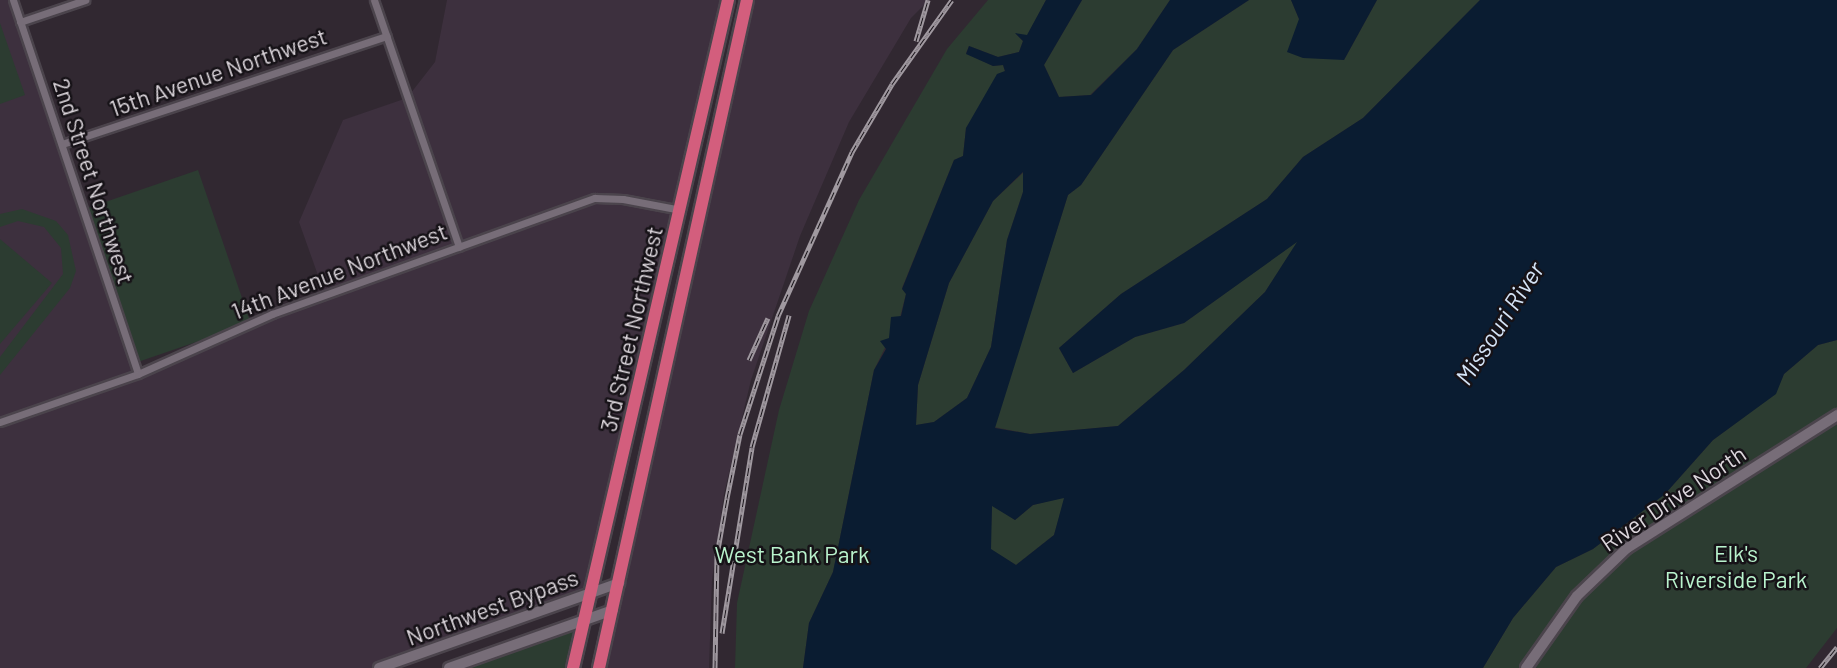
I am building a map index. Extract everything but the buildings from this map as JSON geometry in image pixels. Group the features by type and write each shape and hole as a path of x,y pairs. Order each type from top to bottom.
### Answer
{"highway":[{"name":"3rd Street Northwest","path":"573,668 728,0"},
{"name":"3rd Street Northwest","path":"599,668 747,0"}],"main road":[{"name":"14th Avenue Northwest","path":"681,211 698,215"},
{"name":"River Drive North","path":"1526,668 1577,596 1627,548 1837,415"},
{"name":"Northwest Bypass","path":"379,668 619,583"},
{"name":"Northwest Bypass","path":"449,668 613,610"}],"street":[{"name":"2nd Street Northwest","path":"13,0 138,374"},
{"path":"20,22 85,0"},
{"path":"374,0 458,247"},
{"name":"15th Avenue Northwest","path":"62,144 386,36"},
{"name":"14th Avenue Northwest","path":"0,422 138,374 272,314 595,198 623,198 681,211"}],"shaded area":[{"path":"0,0 13,0 138,374 325,295 299,222 343,120 407,98 435,62 447,0 728,0 591,592 379,668 0,668"},
{"path":"747,0 929,0 911,18 849,122 800,236 751,380 724,494 712,580 709,668 599,668"}],"green space":[{"name":"West Bank Park","path":"988,0 1046,0 1027,36 1016,34 1023,41 1019,52 998,57 969,46 966,53 993,66 1003,65 1005,72 966,128 963,156 954,160 902,288 906,294 900,317 874,370 833,572 809,623 803,668 735,668 737,603 779,410 809,311 859,200 947,49"},
{"path":"1082,0 1170,0 1137,49 1090,95 1059,97 1044,65"},
{"path":"1249,0 1291,0 1299,19 1344,60 1377,0 1480,0 1363,118 1303,157 1267,199 1121,294 1059,348 1073,373 1135,337 1184,323 1299,240 1265,292 1184,370 1118,426 1030,434 994,427 1068,195 1081,185 1173,50"},
{"path":"0,23 25,95 0,104"},
{"path":"198,170 251,323 136,363 84,209"},
{"path":"1024,172 1023,192 1007,240 991,347 967,398 934,422 916,425 918,385 949,283 993,201"},
{"path":"22,209 56,221 68,235 76,271 70,288 0,375 0,357 63,274 61,248 44,227 18,221 0,227 0,214"},
{"path":"0,239 52,283 0,344"},
{"name":"Elk's Riverside Park","path":"1837,340 1837,628 1806,668 1483,668 1513,618 1556,567 1593,549 1665,494 1713,440 1775,394 1784,374 1818,345"},
{"path":"1065,497 1054,535 1016,565 990,549 992,505 1015,520 1033,505"},
{"path":"584,621 573,668 449,668"}],"water":[{"name":"Missouri River","path":"1046,0 1082,0 1044,65 1059,97 1091,95 1137,49 1170,0 1249,0 1173,50 1081,185 1068,195 995,428 1030,434 1118,426 1184,370 1265,292 1297,242 1184,323 1135,337 1073,373 1059,348 1121,294 1267,199 1303,157 1363,118 1480,0 1837,0 1837,340 1818,345 1784,374 1776,394 1713,440 1665,494 1593,549 1556,567 1513,618 1483,668 803,668 809,623 833,572 874,370 886,349 880,341 889,338 891,317 901,316 906,294 902,289 954,160 963,156 966,128 997,74 1005,71 1003,65 993,66 966,54 969,46 998,57 1019,52 1023,41 1015,33 1027,35","holes":["1023,172 1023,192 1007,240 991,347 967,398 934,422 916,425 918,385 949,283 993,201","1064,498 1054,535 1016,565 991,549 992,506 1015,520 1033,505"]},
{"path":"1291,0 1377,0 1344,60 1303,58 1287,52 1299,19"}],"railway":[{"path":"916,41 928,0"},
{"path":"715,668 717,555 727,498 740,434 778,316 852,152 892,84 952,0"},
{"path":"722,633 752,447 789,315"},
{"path":"749,360 768,318"},
{"path":"1820,668 1837,647"}]}
